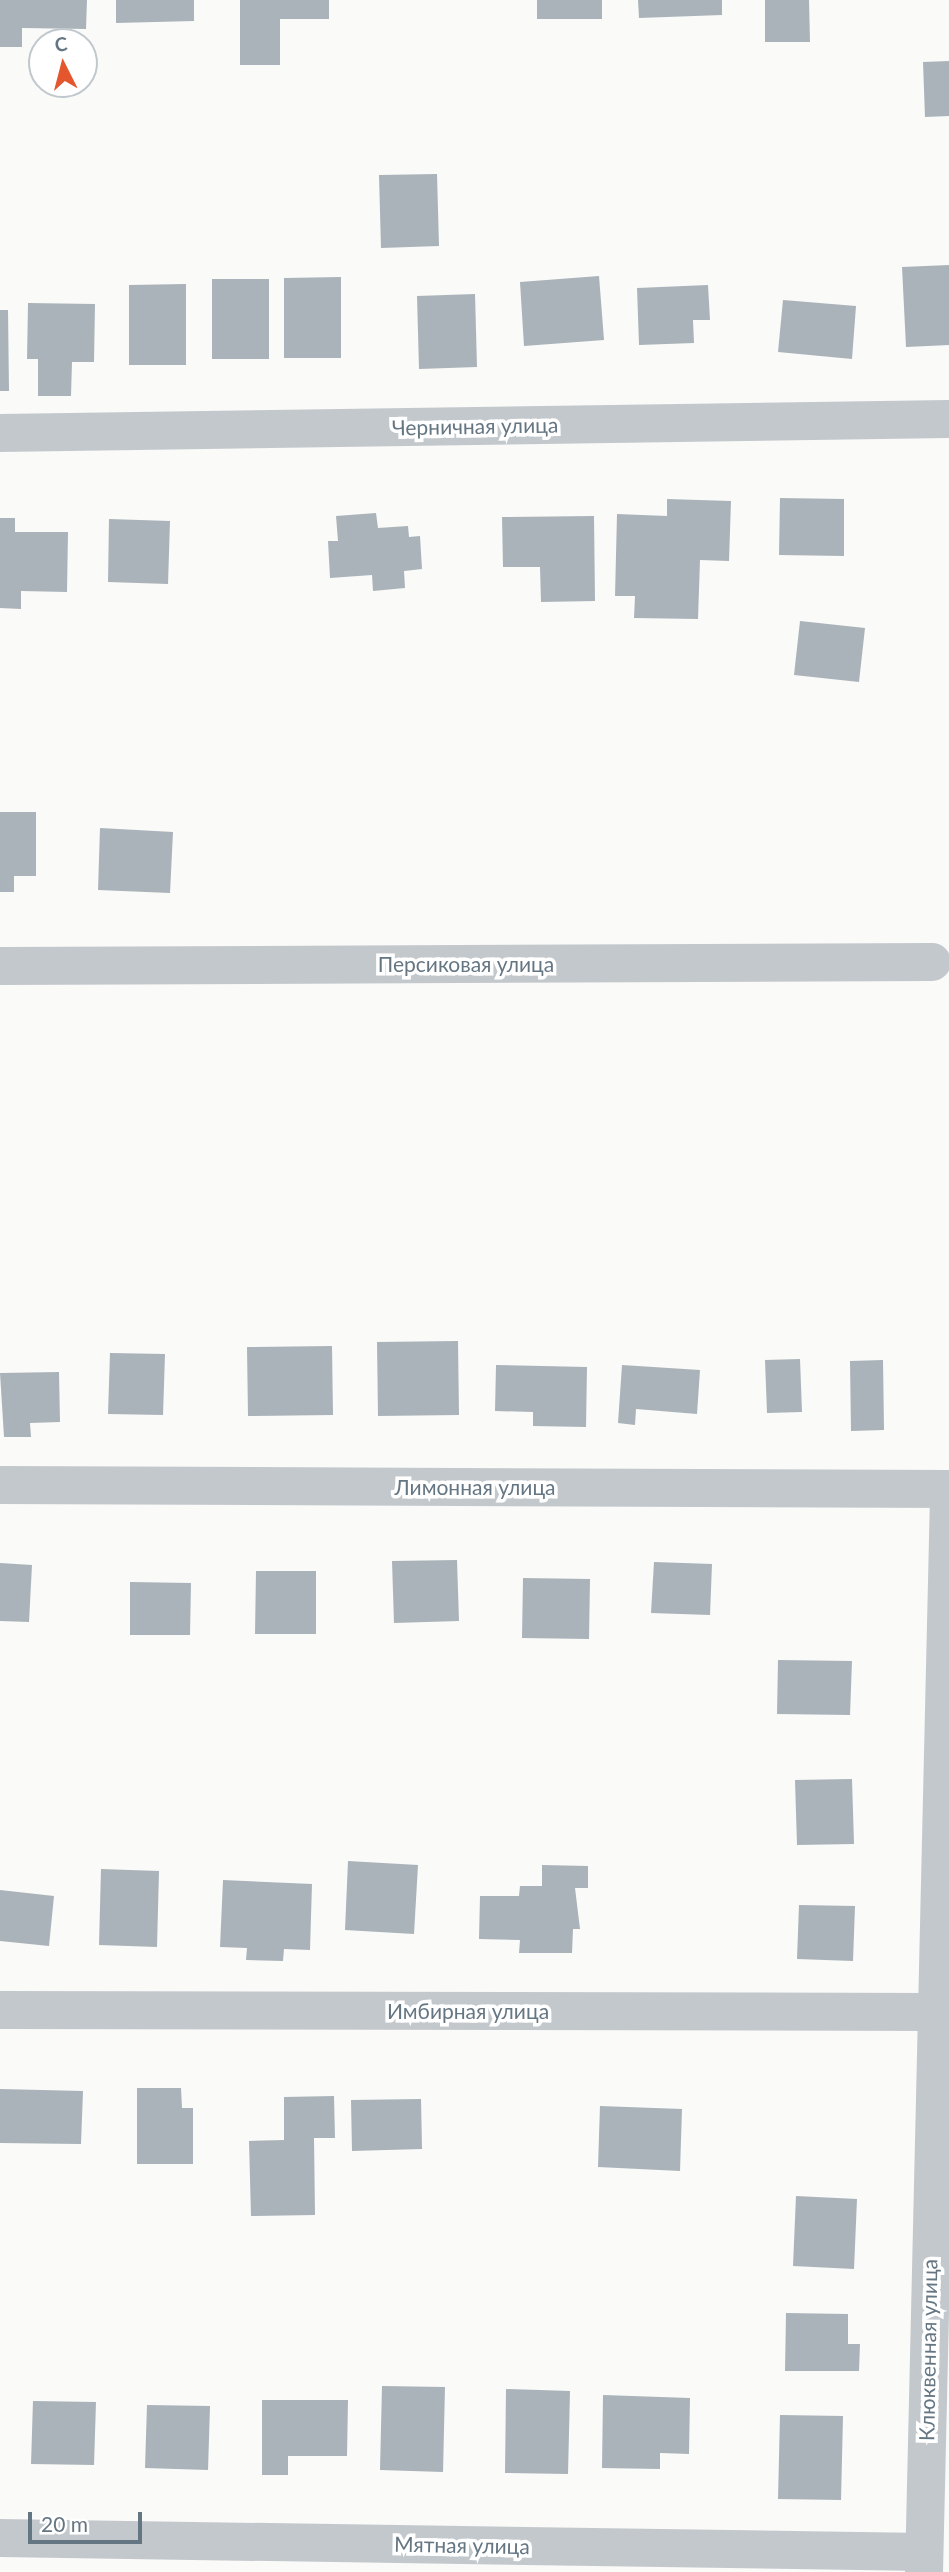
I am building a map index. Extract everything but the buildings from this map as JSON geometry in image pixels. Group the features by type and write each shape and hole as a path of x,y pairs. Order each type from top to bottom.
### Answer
{"street":[{"name":"Черничная улица","path":"0,433 949,419"},
{"name":"Персиковая улица","path":"0,966 932,962"},
{"name":"Лимонная улица","path":"0,1485 949,1489"},
{"name":"Клюквенная улица","path":"924,2562 949,1499"},
{"name":"Имбирная улица","path":"0,2010 935,2012"},
{"name":"Мятная улица","path":"0,2538 924,2562"}]}
